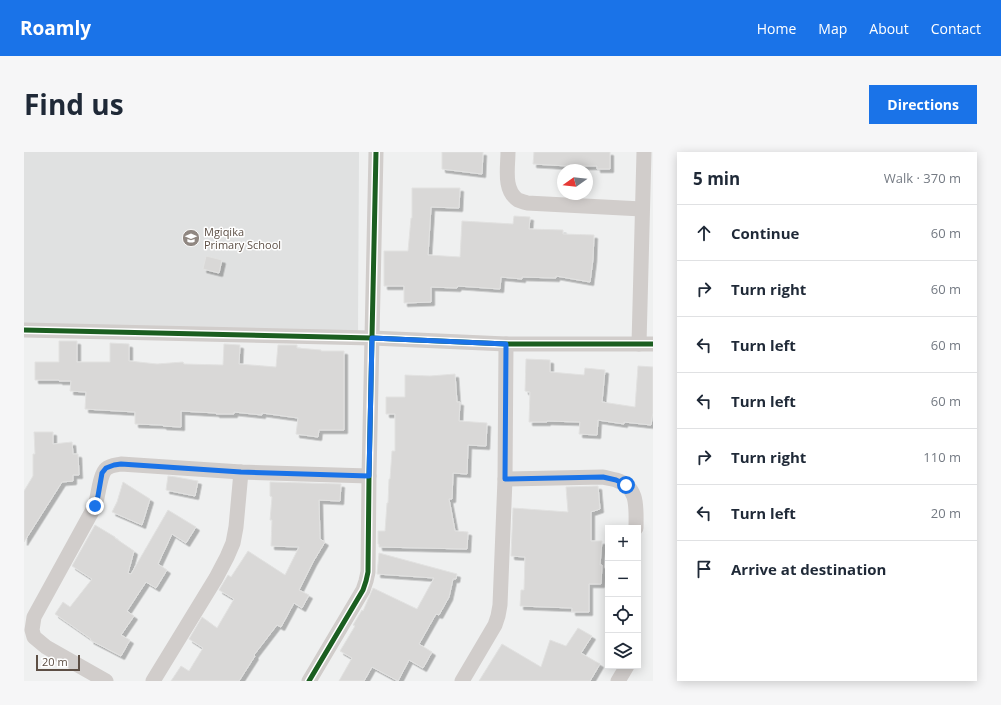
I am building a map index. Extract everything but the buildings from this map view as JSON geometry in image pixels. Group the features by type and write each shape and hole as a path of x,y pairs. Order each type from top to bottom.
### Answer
{"street":[{"path":"309,681 363,590 368,572 376,152"},
{"path":"508,152 507,176 509,186 512,193 522,202 642,209"},
{"path":"24,330 372,338 506,344 646,344 642,209 644,152"},
{"path":"462,681 495,625 500,605 505,479 506,344"},
{"path":"106,681 46,647 34,637 32,630 34,617 95,506 102,473 106,468 121,464 241,472 369,476"},
{"path":"153,681 216,578 233,543 241,472"},
{"path":"505,479 603,477 616,480 626,485 633,494 636,503 636,525"},
{"path":"618,681 625,669"}],"shaded area":[{"name":"Mgiqika Primary School","path":"24,152 359,152 358,337 24,324"}],"cycle path":[{"path":"309,681 363,590 368,572 376,152"},
{"path":"24,330 372,338 506,344 653,344"}],"place":[{"name":"Mgiqika Primary School","path":"191,238"}],"route":[{"path":"95,506 102,473 106,468 121,464 241,472 369,476 372,338 506,344 505,479 603,477 616,480 626,485"}]}
